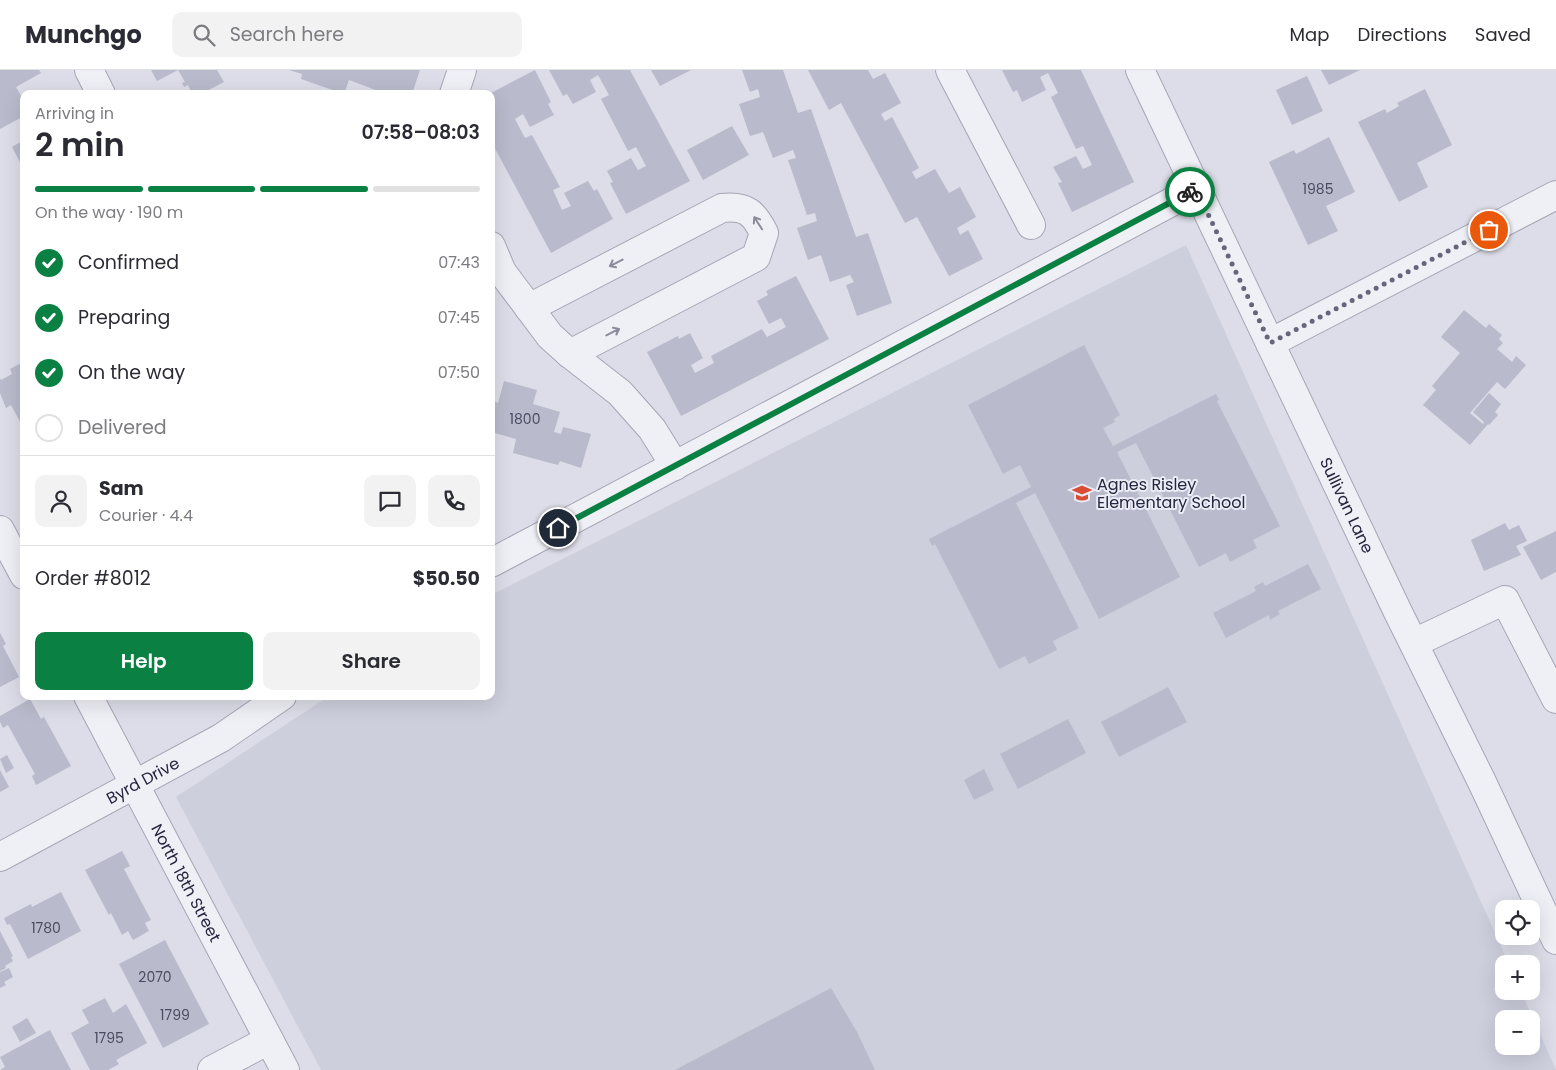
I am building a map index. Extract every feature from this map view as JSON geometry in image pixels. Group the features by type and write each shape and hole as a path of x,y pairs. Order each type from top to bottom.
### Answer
{"street":[{"path":"89,70 99,90"},
{"path":"455,90 462,70"},
{"path":"950,70 1031,225"},
{"name":"Sullivan Lane","path":"1140,70 1556,940"},
{"path":"495,561 1196,189"},
{"path":"1270,343 1556,195"},
{"path":"528,308 722,208 735,207 746,210 757,219 764,233 756,256 570,354"},
{"path":"495,255 502,272 550,336 620,393 652,429 675,466"},
{"path":"0,531 20,568"},
{"path":"1414,643 1505,600 1556,699"},
{"name":"North 18th Street","path":"90,700 285,1070"},
{"name":"Byrd Drive","path":"0,857 221,738 276,700"},
{"path":"212,1070 269,1040"}],"shaded area":[{"path":"1186,245 1495,933 1495,945 1500,945 1505,955 1495,955 1495,1000 1525,1000 1529,1010 1495,1010 1495,1055 1540,1055 1540,1034 1556,1070 321,1070 176,797 323,700 495,700 495,593"}],"building":[{"path":"0,70 39,70 41,73 16,87 20,94 20,118 0,129"},
{"path":"151,70 178,70 157,81"},
{"path":"178,70 217,70 224,82 209,90 190,90 188,85 184,87 182,83 185,82"},
{"path":"289,70 420,70 413,90 375,90 349,80 345,90 333,90 301,79 302,74"},
{"path":"535,70 551,102 548,104 554,115 530,127 523,114 515,119 525,138 532,135 560,187 553,190 562,210 571,206 564,193 588,181 594,191 597,189 613,219 551,253 495,148 495,91"},
{"path":"549,70 630,70 690,181 626,214 610,183 613,182 607,171 631,158 638,170 646,166 636,147 628,151 601,99 609,95 598,75 590,80 596,92 573,104 567,94 563,96"},
{"path":"651,70 691,70 660,86"},
{"path":"742,70 783,70 798,113 811,109 856,237 868,233 892,303 857,316 846,285 854,282 850,275 830,282 821,255 808,260 797,228 817,221 815,213 807,215 788,160 796,158 793,150 773,158 763,132 750,136 739,104 760,97 758,89 750,92"},
{"path":"808,70 868,70 873,79 885,73 901,103 881,114 885,121 892,117 919,168 912,172 916,179 935,169 949,193 960,187 976,217 957,228 960,235 968,230 983,259 949,276 917,217 905,223 841,103 829,110"},
{"path":"1002,70 1081,70 1134,182 1072,212 1058,183 1062,182 1053,167 1076,156 1083,169 1092,165 1083,146 1076,149 1051,97 1058,93 1048,73 1040,77 1046,90 1022,102 1017,90 1013,92"},
{"path":"1321,70 1360,70 1329,85"},
{"path":"1307,76 1323,111 1292,125 1276,90"},
{"path":"1425,89 1452,145 1417,163 1428,187 1399,202 1358,122 1385,109 1387,113 1399,106 1397,103"},
{"path":"732,126 749,155 703,180 687,150"},
{"path":"1329,137 1355,192 1326,206 1338,231 1308,245 1269,162 1294,150 1296,154"},
{"path":"20,142 20,162 12,147"},
{"path":"796,276 829,339 681,416 647,352 678,336 679,339 690,333 703,358 691,365 695,373 714,363 711,356 762,329 767,337 786,327 781,318 769,324 757,301 768,295 766,291"},
{"path":"1464,310 1486,328 1489,324 1502,335 1499,339 1503,343 1497,349 1512,362 1516,356 1526,365 1505,389 1497,382 1470,413 1483,424 1484,422 1473,412 1489,393 1501,404 1495,412 1498,415 1470,445 1423,405 1436,390 1432,386 1460,353 1441,337"},
{"path":"1084,345 1120,415 1114,419 1115,422 1103,428 1113,446 1216,394 1219,400 1217,401 1280,526 1253,540 1257,548 1230,562 1226,553 1199,567 1136,443 1117,452 1180,577 1099,619 1035,493 1016,503 1079,628 1053,641 1057,650 1029,664 1025,656 999,669 935,544 932,546 929,539 1031,487 1020,465 1003,474 968,405"},
{"path":"20,364 20,422 11,405 6,408 0,393 0,378 1,380 12,374 10,369"},
{"path":"504,381 537,390 533,404 560,412 554,432 561,434 563,427 591,434 581,468 560,461 558,465 513,453 516,439 495,433 495,402 498,403"},
{"path":"1505,523 1509,530 1519,525 1527,541 1516,546 1521,555 1484,571 1471,540"},
{"path":"1556,531 1556,572 1541,580 1523,547"},
{"path":"1308,564 1321,589 1278,611 1280,614 1270,620 1269,615 1226,638 1213,613 1256,591 1254,587 1263,582 1265,586"},
{"path":"0,633 6,644 3,646 19,677 0,687"},
{"path":"1168,687 1187,722 1119,757 1101,722"},
{"path":"31,700 41,719 44,717 71,766 36,785 32,776 35,774 8,725 3,728 0,716"},
{"path":"1068,719 1086,753 1018,789 1000,754"},
{"path":"7,755 14,768 6,773 0,759"},
{"path":"984,769 994,790 974,800 964,780"},
{"path":"0,770 9,787 0,792"},
{"path":"122,851 130,866 124,869 151,920 145,923 149,931 133,940 128,931 122,935 85,870"},
{"path":"61,892 81,931 28,959 10,924 7,925 4,918 31,904 32,907"},
{"path":"0,931 13,956 11,957 13,961 0,971"},
{"path":"165,940 209,1024 163,1048 119,964"},
{"path":"9,968 13,977 4,982 6,985 0,988 0,972"},
{"path":"831,988 857,1032 875,1070 675,1070"},
{"path":"105,998 113,1013 126,1004 147,1043 116,1060 119,1064 108,1070 90,1070 71,1033 89,1023 82,1010"},
{"path":"27,1018 36,1033 20,1042 12,1027"},
{"path":"50,1030 71,1070 0,1070 5,1067 0,1057"}],"way so far":[{"path":"1190,192 1196,189 1270,343 1489,230"}],"place":[{"name":"Agnes Risley Elementary School","path":"1082,493"}],"route":[{"path":"558,528 1190,192"}]}
